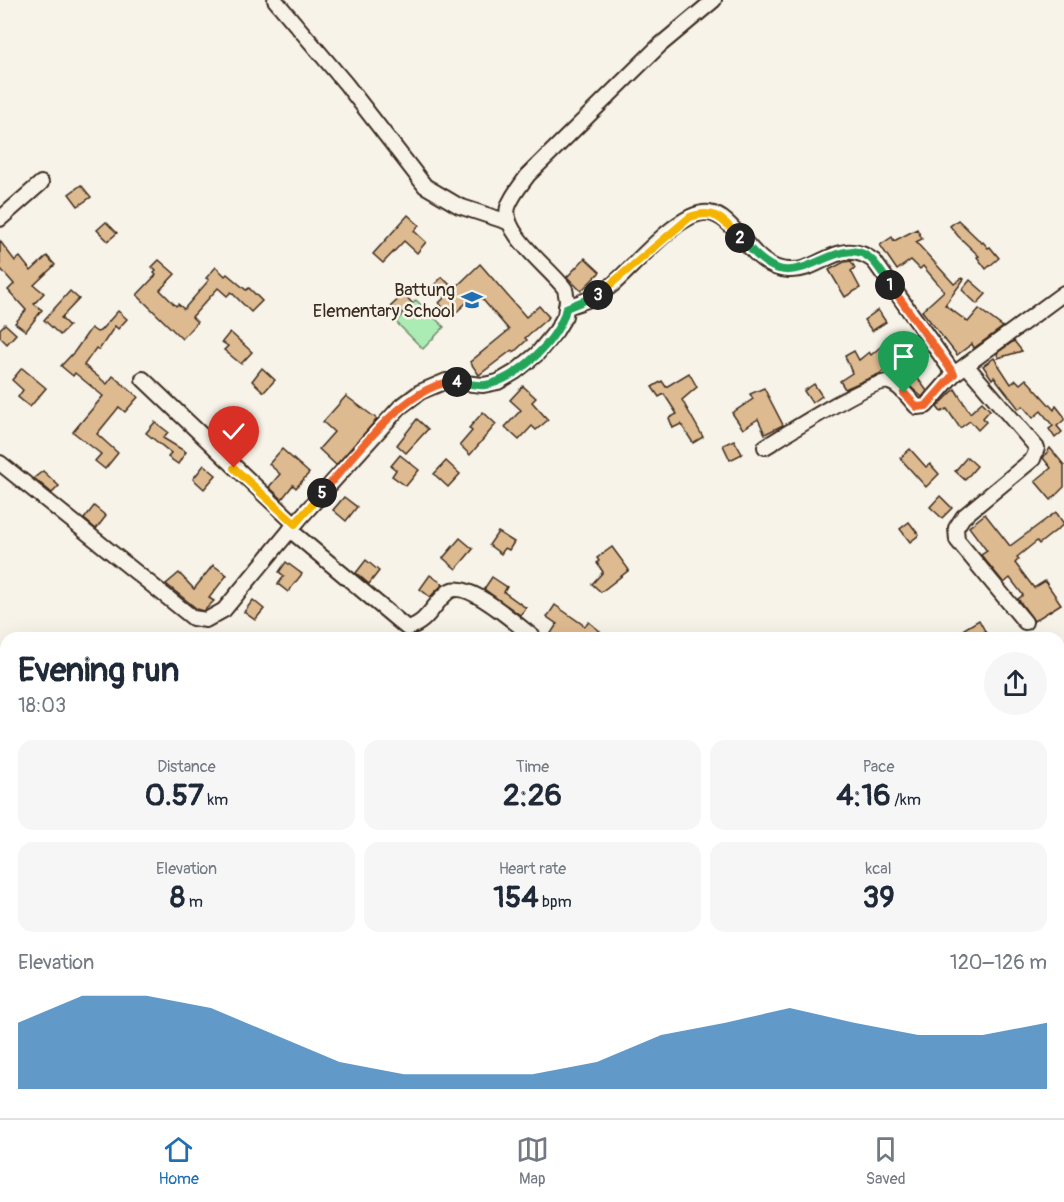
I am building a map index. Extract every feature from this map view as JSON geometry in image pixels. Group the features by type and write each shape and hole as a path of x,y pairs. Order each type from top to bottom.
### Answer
{"street":[{"path":"275,0 352,92 425,186 459,206 508,222"},
{"path":"0,463 199,620 214,617 224,610 292,527 400,407 420,392 446,381 483,385 498,382 537,354 556,331 566,308 565,289 514,233 508,222 508,208 513,195 528,175 659,46 714,0"},
{"path":"0,219 41,183"},
{"path":"566,308 596,296 612,285 690,217 709,213 719,217 760,258 780,269 792,270 849,250 867,256 874,261 954,374"},
{"path":"765,447 855,394 882,382 895,384 917,407 926,406 954,374 1064,293"},
{"path":"966,365 1037,448 1034,459 963,517 956,528 957,540 1025,622"},
{"path":"142,379 292,527 406,632"},
{"path":"408,632 424,621 449,592 457,588 474,594 526,632"}],"green space":[{"path":"416,300 444,327 423,349 396,322"}],"building":[{"path":"81,185 91,197 78,206 69,194"},
{"path":"408,215 419,225 414,231 426,242 417,253 404,241 383,263 373,254"},
{"path":"958,220 982,243 990,247 999,258 986,269 977,257 979,256 950,226"},
{"path":"106,222 117,233 108,241 97,230"},
{"path":"917,229 922,239 916,242 954,284 964,279 945,305 968,322 979,309 1003,327 974,348 972,344 957,355 922,311 944,291 923,266 920,269 911,260 897,270 880,245 892,237 894,241"},
{"path":"0,241 15,261 20,257 31,271 47,256 55,265 34,285 44,293 34,304 42,310 26,331 15,323 26,310 8,290 14,284 0,268"},
{"path":"585,258 600,272 581,291 567,277"},
{"path":"159,260 175,274 160,290 176,306 178,304 184,309 209,280 206,278 216,267 246,290 249,288 262,301 251,312 231,292 227,296 218,288 192,317 197,322 182,339 137,295 156,275 152,267"},
{"path":"851,261 855,268 851,271 860,288 845,297 829,270"},
{"path":"480,264 526,317 539,306 549,317 525,338 527,340 514,352 512,350 479,375 470,362 509,330 477,293 451,317 439,303 445,297 434,285 442,277 454,289"},
{"path":"970,280 986,294 977,304 962,290"},
{"path":"70,291 79,299 61,318 69,326 60,335 44,320"},
{"path":"404,294 412,303 400,315 391,306"},
{"path":"878,310 886,322 872,331 864,320"},
{"path":"118,311 127,319 118,329 115,326 99,350 96,348 84,365 107,384 113,376 138,397 125,412 119,407 97,434 118,453 105,469 95,461 101,454 73,432 103,396 75,373 73,376 61,366 91,328 97,332 100,331"},
{"path":"5,324 16,334 7,344 0,337 0,329"},
{"path":"230,332 252,352 241,364 224,350 228,346 222,342"},
{"path":"892,337 904,351 902,353 910,363 908,365 927,391 922,397 890,366 879,374 845,389 840,381 852,373 845,356 854,351 859,360 869,352 871,355"},
{"path":"1014,341 1022,351 998,358 997,353"},
{"path":"994,358 1011,384 1016,380 1020,384 1026,379 1054,410 1056,406 1064,416 1064,420 1057,426 1062,432 1055,438 1049,429 1053,426 1041,411 1033,418 1023,406 1019,409 994,377 992,379 983,366"},
{"path":"22,368 46,388 30,407 18,397 23,390 12,380"},
{"path":"262,368 275,380 264,392 252,381"},
{"path":"689,373 697,387 682,400 703,437 693,443 681,424 673,428 669,418 677,414 664,394 659,397 652,387 662,381 666,387"},
{"path":"814,384 822,396 812,403 804,391"},
{"path":"523,386 536,398 532,402 548,420 536,430 532,426 519,440 505,427 521,410 510,400"},
{"path":"764,388 783,425 765,434 758,419 743,429 732,413 753,399 750,394"},
{"path":"955,389 970,413 982,402 990,410 983,418 986,422 978,430 970,421 960,428 947,409 941,412 937,407"},
{"path":"346,396 377,419 336,465 319,449 334,432 323,422"},
{"path":"483,412 496,424 470,455 460,445 472,431 469,428"},
{"path":"417,419 428,429 406,453 397,445"},
{"path":"155,422 168,432 163,438 186,452 178,464 168,457 171,453 146,433"},
{"path":"734,440 742,454 730,460 723,445"},
{"path":"1050,448 1064,465 1064,487 1051,500 1035,481 1051,468 1043,458"},
{"path":"282,449 309,473 296,488 293,485 282,499 269,487 280,474 269,464"},
{"path":"910,449 926,467 930,464 939,474 926,487 900,458"},
{"path":"400,455 419,470 406,486 392,476 396,470 391,466"},
{"path":"967,457 977,466 965,480 955,471"},
{"path":"446,461 460,474 448,487 434,474"},
{"path":"204,465 216,475 204,489 193,479"},
{"path":"43,471 59,486 52,493 34,478"},
{"path":"940,496 952,508 942,518 930,507"},
{"path":"344,497 357,507 346,521 333,510"},
{"path":"94,506 106,516 96,529 84,519"},
{"path":"1056,512 1064,524 1039,544 1037,541 1017,557 1019,559 1015,563 1034,588 1045,581 1061,604 1034,621 1018,599 1023,595 1010,578 1004,583 981,555 987,551 969,527 985,514 1010,546"},
{"path":"909,522 919,535 910,542 900,529"},
{"path":"498,532 514,542 509,550 505,548 501,554 489,545"},
{"path":"460,538 473,549 456,569 443,558"},
{"path":"612,547 629,570 601,592 592,584 603,572 597,563 599,561 597,558"},
{"path":"366,560 379,571 369,584 356,573"},
{"path":"286,562 302,574 288,592 278,584 284,576 279,572"},
{"path":"213,565 227,575 209,598 214,601 204,611 197,609 166,584 179,573 194,589"},
{"path":"430,575 443,584 430,597 420,589"},
{"path":"492,577 507,587 504,592 526,608 520,615 484,589"},
{"path":"253,600 264,609 255,620 244,612"},
{"path":"555,605 585,626 589,622 601,632 552,632 557,624 547,617"},
{"path":"979,620 985,632 966,632 964,629"}],"place":[{"name":"Battung Elementary School","path":"472,300"}],"route":[{"path":"234,468 295,524 400,407 420,392 446,381 483,385 498,382 515,372 537,354 556,331 565,316 566,308 596,296 612,285 680,224 698,214 709,213 719,217 760,258 780,269 792,270 804,267 849,250 857,251 874,261 954,374 926,406 917,407 904,393"}]}
